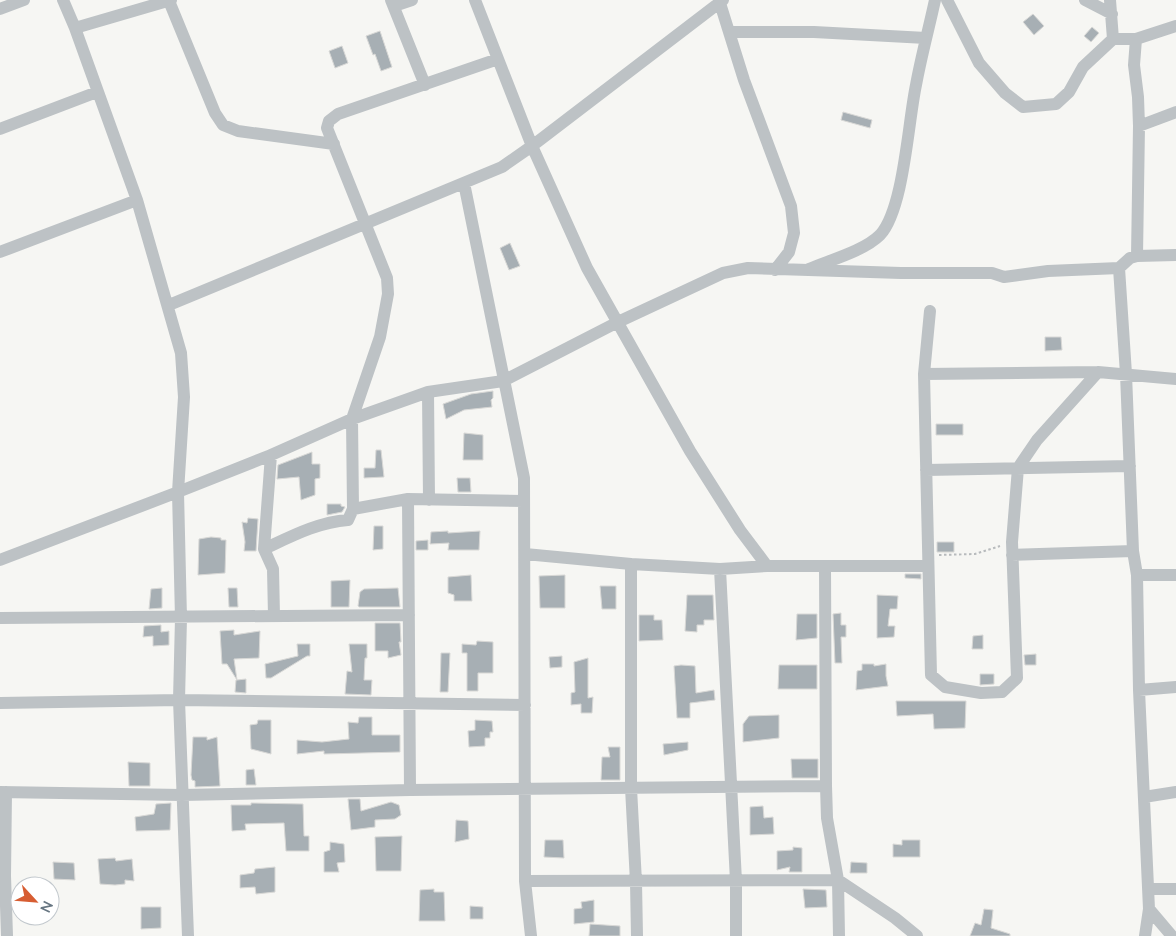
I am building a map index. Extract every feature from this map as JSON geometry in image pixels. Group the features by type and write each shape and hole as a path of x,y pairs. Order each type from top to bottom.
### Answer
{"street":[{"path":"0,9 24,0"},
{"path":"75,28 170,0 215,114 223,125 238,131 334,144"},
{"path":"412,0 393,3 425,85"},
{"path":"475,0 532,146 576,246 690,451 740,530 767,566"},
{"path":"804,271 865,246 875,240 888,225 898,196 916,85 935,0"},
{"path":"948,0 979,63 1005,93 1024,107 1056,104 1069,92 1083,67 1113,39 1136,39 1176,26"},
{"path":"1085,0 1112,14"},
{"path":"1110,0 1113,39"},
{"path":"168,306 502,166 532,146 720,1 744,80 791,206 794,232 789,252 775,270"},
{"path":"66,3 137,200 181,352 184,397 178,492 181,618 179,700 188,936"},
{"path":"730,32 814,32 926,38"},
{"path":"1136,39 1134,65 1139,126 1137,256"},
{"path":"264,549 304,531 339,520 348,520 353,509 352,419 380,337 388,294 387,278 327,128 329,120 338,114 498,59"},
{"path":"0,129 97,92"},
{"path":"1139,126 1176,112"},
{"path":"464,183 522,468 525,554 526,882 532,936"},
{"path":"0,252 137,200"},
{"path":"0,560 271,455 352,419 428,392 503,381 618,322 723,273 748,268 901,273 992,273 1004,277 1048,271 1119,268 1130,258 1137,256 1176,255"},
{"path":"1119,268 1126,374 1133,551 1137,575 1139,690 1149,909 1145,936"},
{"path":"930,311 924,374 931,675 945,687 981,693 1002,692 1017,678 1012,549 1018,468 1037,440 1098,372"},
{"path":"924,374 1098,372 1176,379"},
{"path":"428,392 428,500"},
{"path":"271,455 264,549 273,569 274,616"},
{"path":"926,470 1130,466"},
{"path":"353,509 408,499 523,501"},
{"path":"408,499 410,790"},
{"path":"1012,549 1133,551"},
{"path":"525,554 631,564 720,569 928,561"},
{"path":"631,564 631,788 637,936"},
{"path":"825,566 827,818 838,880 838,936"},
{"path":"720,569 736,881 736,936"},
{"path":"1137,575 1176,575"},
{"path":"0,618 409,615"},
{"path":"1139,690 1176,687"},
{"path":"0,703 179,700 525,705"},
{"path":"7,936 3,877 3,792 182,795 410,790 826,786"},
{"path":"1144,797 1176,792"},
{"path":"526,882 838,880 895,918 917,936"},
{"path":"1148,889 1176,889"},
{"path":"1149,909 1172,936"}],"path":[{"path":"928,561 1012,549"}],"building":[{"path":"1033,14 1044,26 1034,35 1023,22"},
{"path":"1092,27 1099,33 1091,42 1084,36"},
{"path":"380,31 392,67 381,71 366,36"},
{"path":"342,46 348,63 335,68 329,51"},
{"path":"843,112 872,120 870,128 841,120"},
{"path":"510,243 520,266 509,270 500,248"},
{"path":"1045,337 1061,337 1062,350 1045,351"},
{"path":"493,391 492,407 464,410 446,419 443,404 471,394"},
{"path":"936,424 963,424 963,435 936,435"},
{"path":"464,433 483,435 483,460 463,460"},
{"path":"376,450 381,450 384,477 364,478 364,468 375,468"},
{"path":"312,452 312,464 320,464 320,478 315,479 315,495 301,500 299,477 277,479 278,465"},
{"path":"457,478 470,478 471,492 458,492"},
{"path":"327,504 341,504 341,506 345,507 342,512 327,515"},
{"path":"248,518 258,519 256,551 244,551 245,542 242,522 247,523"},
{"path":"374,526 383,526 383,549 373,550"},
{"path":"448,531 448,533 480,531 479,550 448,550 449,543 430,544 431,532"},
{"path":"211,537 226,540 225,573 198,575 199,539"},
{"path":"428,540 428,550 416,550 416,541"},
{"path":"937,542 954,542 954,552 937,552"},
{"path":"905,574 921,574 921,579 905,578"},
{"path":"471,575 472,601 454,601 454,595 448,593 448,577"},
{"path":"565,575 565,608 540,608 539,576"},
{"path":"350,580 349,607 331,607 331,581"},
{"path":"600,586 616,586 616,609 602,609"},
{"path":"162,588 162,608 149,609 151,589"},
{"path":"228,588 237,588 238,607 229,607"},
{"path":"398,588 400,607 358,606 360,592 364,589"},
{"path":"687,595 713,595 714,620 704,620 704,625 697,625 697,632 685,631"},
{"path":"877,595 898,596 897,609 890,609 888,626 895,626 894,637 877,638"},
{"path":"841,613 841,625 846,625 846,637 841,637 842,663 835,663 833,614"},
{"path":"797,614 817,614 817,638 796,640"},
{"path":"639,615 654,615 654,620 662,620 663,640 639,641"},
{"path":"375,623 400,623 401,642 399,642 401,655 388,658 388,651 375,651"},
{"path":"161,625 161,632 169,631 169,645 153,646 153,636 143,637 144,626"},
{"path":"234,630 234,635 260,631 259,658 234,659 237,680 227,664 222,664 220,631"},
{"path":"983,635 983,649 972,649 973,636"},
{"path":"477,641 493,642 493,673 478,673 478,691 467,691 467,653 462,653 462,644 476,645"},
{"path":"297,644 310,644 310,656 271,678 266,678 265,664 298,656"},
{"path":"349,644 367,644 364,680 372,680 371,695 345,694 347,671 352,672"},
{"path":"441,653 450,653 448,692 440,692"},
{"path":"1036,654 1036,665 1025,665 1024,655"},
{"path":"562,656 562,667 550,668 549,657"},
{"path":"588,658 588,698 593,697 592,713 581,713 581,704 571,705 571,693 575,692 574,662"},
{"path":"862,664 874,664 874,666 886,664 888,686 856,690 857,671 862,670"},
{"path":"779,665 817,665 817,689 778,689"},
{"path":"674,666 695,666 696,693 714,690 715,700 690,703 690,718 677,718"},
{"path":"980,674 994,674 994,684 980,685"},
{"path":"246,679 246,693 235,692 236,680"},
{"path":"896,701 966,701 965,728 934,729 933,714 897,716"},
{"path":"779,715 779,738 743,742 743,724 749,716"},
{"path":"359,717 372,717 372,735 400,735 400,752 324,754 324,751 297,754 297,740 322,742 349,739 348,722 358,723"},
{"path":"258,720 271,720 271,754 251,749 250,725 257,724"},
{"path":"475,720 492,721 493,732 490,732 490,738 485,738 485,746 469,747 468,731 475,730"},
{"path":"193,737 207,737 207,740 217,737 220,786 195,787 195,781 192,780 191,775"},
{"path":"688,742 688,750 664,755 663,744"},
{"path":"608,747 620,747 620,780 601,780 602,757 610,757"},
{"path":"791,759 818,759 818,778 792,778"},
{"path":"128,762 150,763 150,786 129,786"},
{"path":"254,769 256,785 246,785 246,770"},
{"path":"348,799 360,799 361,811 391,802 399,805 401,815 395,819 375,820 375,827 351,830"},
{"path":"171,803 170,830 136,831 135,817 154,814 156,804"},
{"path":"251,803 303,804 304,836 309,836 309,851 286,851 284,823 245,824 246,830 232,831 231,805 251,805"},
{"path":"763,806 764,818 773,817 774,834 750,835 750,807"},
{"path":"456,820 468,821 469,839 455,842"},
{"path":"402,836 401,871 376,871 375,837"},
{"path":"545,840 563,840 564,858 544,857"},
{"path":"902,840 920,840 920,857 893,857 893,844 902,845"},
{"path":"330,842 344,844 345,862 337,863 339,872 324,872 324,852 330,850"},
{"path":"793,847 802,848 802,872 789,872 790,867 777,870 777,851 793,850"},
{"path":"115,858 116,861 132,859 134,881 125,880 125,884 115,885 100,884 98,859"},
{"path":"53,862 74,863 75,880 60,879 60,876 54,876"},
{"path":"851,862 867,863 867,873 850,873"},
{"path":"275,867 275,892 256,894 255,887 240,888 240,875 254,873 255,869"},
{"path":"434,889 434,892 444,892 445,921 419,921 420,890"},
{"path":"803,889 826,890 827,907 805,908"},
{"path":"594,900 594,922 574,924 574,909 582,908 581,902"},
{"path":"470,906 483,907 483,919 470,919"},
{"path":"141,907 161,907 161,928 141,929"},
{"path":"984,909 993,910 991,928 1010,934 1010,936 970,936 975,923 981,925"},
{"path":"590,924 620,926 620,936 589,936"}]}
